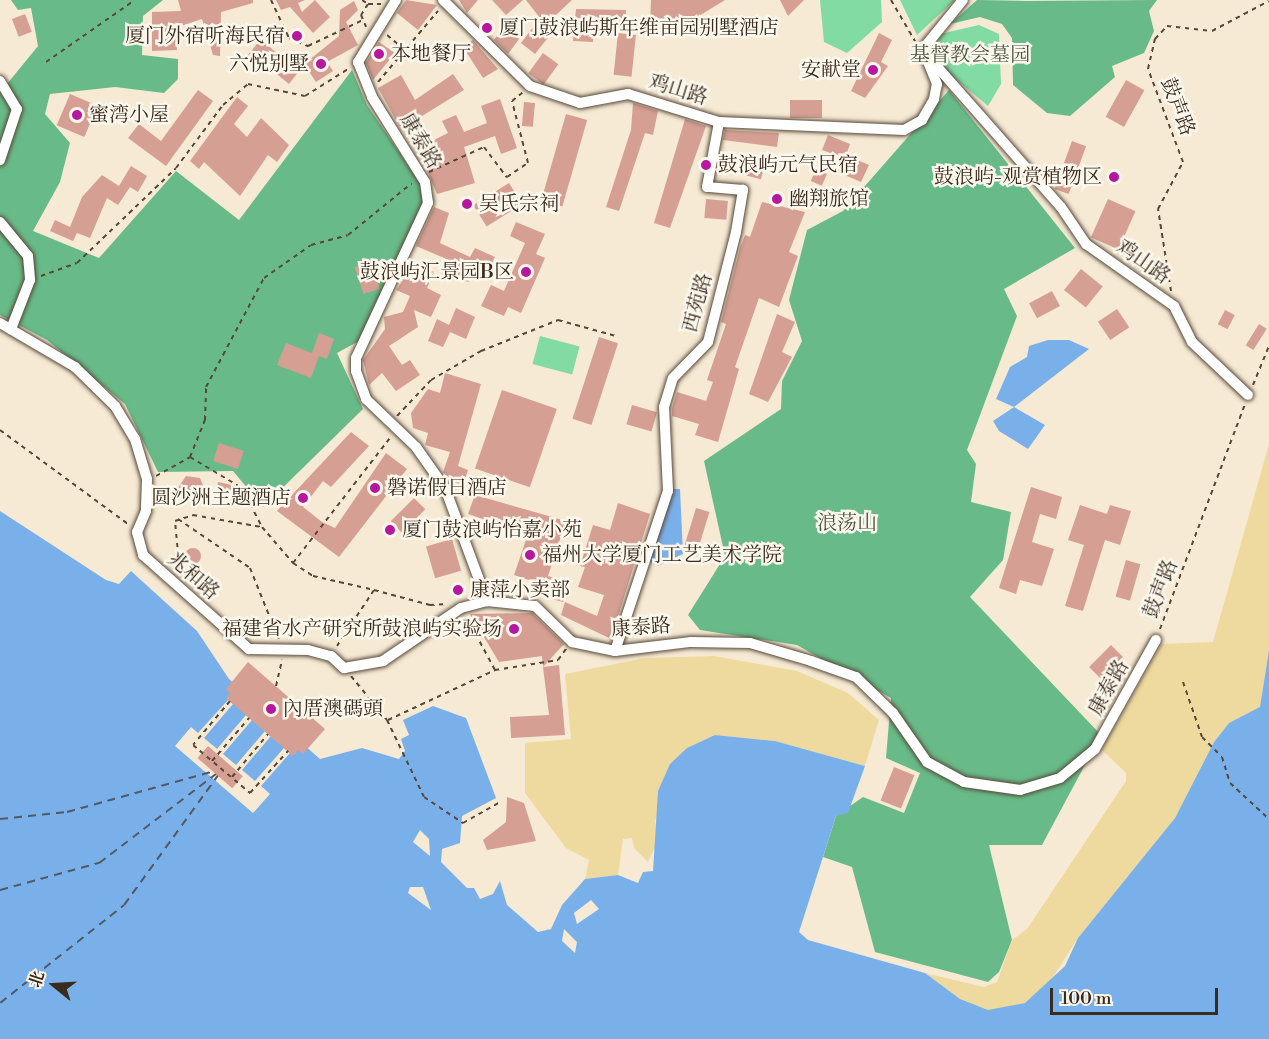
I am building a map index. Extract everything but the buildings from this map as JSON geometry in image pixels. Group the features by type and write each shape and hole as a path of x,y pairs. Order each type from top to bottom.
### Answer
{"street":[{"path":"358,62 396,0"},
{"path":"923,49 963,0"},
{"name":"鸡山路","path":"444,1 530,86 580,103 628,94 719,122 904,130 922,120 934,99 933,72 923,49"},
{"name":"鸡山路","path":"923,49 1061,207 1086,244 1174,306 1192,342 1248,395"},
{"name":"康泰路","path":"358,62 370,92 421,176 428,203 356,358 366,399 394,426 445,488 487,601"},
{"path":"0,81 17,109 0,160"},
{"name":"西苑路","path":"615,651 668,491 664,407 674,378 708,342 736,232 743,190 707,187 719,122"},
{"path":"0,222 28,256 30,279 11,329"},
{"path":"0,323 75,367 115,406 135,439 147,479 146,511 137,532"},
{"name":"兆和路","path":"137,532 142,555 249,649 280,646 331,656"},
{"path":"331,656 344,668 383,660 457,606 487,601 535,606 572,642"},
{"name":"康泰路","path":"572,642 615,651 691,642 750,643 811,661 856,677 893,713 927,762 964,782 1020,790 1060,778 1095,749 1156,640"}],"path":[{"path":"46,62 135,0"},
{"path":"271,0 289,38 308,46 363,20"},
{"path":"362,0 369,4 363,20 366,29"},
{"path":"891,0 904,28 923,49"},
{"path":"370,92 444,1"},
{"name":"鼓声路","path":"1174,306 1158,209 1183,162 1148,69 1155,39 1167,26 1212,31 1269,1"},
{"path":"378,27 405,50"},
{"path":"30,279 77,263 176,168 223,105 248,84 305,96 358,62"},
{"path":"147,479 190,458 204,420 206,387 264,278 311,245 348,235 421,176 484,147 507,177 528,163 512,101 530,86"},
{"path":"292,563 431,380 481,351 558,320 616,336"},
{"name":"鼓声路","path":"1156,640 1248,395 1269,346"},
{"path":"0,430 137,532"},
{"path":"190,458 242,488 262,526 292,563 335,585 374,590 430,605 457,606 495,670"},
{"path":"178,519 193,515 262,526"},
{"path":"178,519 182,589"},
{"path":"178,519 250,568 270,609 280,646 276,686"},
{"path":"331,656 374,590"},
{"path":"387,720 495,670 558,660 572,642"},
{"path":"344,668 387,720 424,798 463,823 502,801"},
{"path":"1183,682 1202,737 1222,757 1230,783 1269,819"},
{"path":"230,701 193,745 250,793 288,751"},
{"path":"212,761 249,718"},
{"path":"232,777 268,734"}],"green space":[{"path":"11,0 163,0 143,16 142,55 178,59 178,79 164,93 115,87 50,94 45,114 70,143 60,182 33,231 99,258 176,171 239,220 352,70 367,105 423,187 424,205 359,341 337,353 363,409 263,507 233,471 158,472 125,404 47,340 0,315 0,81 7,84 38,46 31,8 18,10"},
{"name":"基督教会墓园","path":"820,0 881,0 882,22 847,53 824,42"},
{"name":"基督教会墓园","path":"900,0 955,0 917,35"},
{"path":"977,0 1157,0 1149,11 1154,31 1144,53 1112,66 1115,77 1070,116 1047,113 1013,85 1012,38 1002,24 980,17 950,24"},
{"name":"基督教会墓园","path":"979,25 999,34 1001,84 988,106 946,71 934,52 940,34"},
{"name":"浪荡山","path":"949,90 1075,248 1004,289 1017,316 967,450 976,464 971,502 1011,512 1003,560 970,597 1101,735 1042,845 989,845 1012,940 999,972 988,982 875,952 852,867 823,857 836,816 863,797 904,813 920,773 886,758 891,698 797,645 700,630 688,615 725,556 704,461 781,409 782,381 802,341 789,300 807,230 843,211"},
{"path":"540,336 580,347 572,375 532,364"}],"sand":[{"path":"1269,444 1269,650 1260,708 1229,723 1214,742 1175,818 1078,938 1049,983 1025,1003 988,1011 960,1000 925,973 984,987 997,982 1012,940 1027,929 1126,781 1126,773 1102,750 1162,644 1213,642"},
{"path":"714,656 797,671 848,693 879,720 865,766 775,741 715,735 655,820 658,852 654,849 648,862 634,848 632,838 623,839 618,875 585,879 589,860 566,848 525,793 525,743 571,739 565,674 645,658"}],"water":[{"path":"1048,340 1069,340 1089,349 1014,407 996,399 1010,367 1027,357 1029,346"},
{"path":"1014,407 1045,425 1028,449 999,431 993,421"},
{"path":"673,489 680,489 683,554 658,566 649,562"},
{"path":"0,511 106,580 119,584 131,571 197,631 229,679 320,759 362,748 399,759 405,751 401,739 409,735 403,720 433,706 466,718 496,798 462,816 460,843 442,849 441,862 467,888 474,888 480,899 493,894 500,881 507,905 538,932 551,929 562,905 585,879 618,875 638,883 643,872 653,871 658,791 670,764 687,748 715,735 775,741 865,766 848,813 836,816 799,932 808,940 925,973 960,999 988,1010 1025,1003 1065,966 1078,938 1175,818 1214,742 1229,723 1260,707 1269,650 1269,1039 0,1039","holes":["420,830 429,839 430,856 413,842","410,887 423,887 431,910 408,893","591,900 599,909 577,924 574,913","564,929 577,942 575,953 562,941"]}],"pier":[{"path":"228,700 233,704 204,738 217,749 246,715 252,720 223,754 236,765 265,731 271,736 242,770 255,781 284,748 290,753 261,786 270,794 253,813 175,746 191,727 198,733"}],"ferry route":[{"path":"0,819 67,812 215,771"},
{"path":"0,890 99,863 217,773"},
{"path":"0,1003 124,905 218,775"}],"place":[{"name":"厦门鼓浪屿斯年维亩园别墅酒店","path":"487,28"},
{"name":"厦门外宿听海民宿","path":"297,36"},
{"name":"本地餐厅","path":"379,54"},
{"name":"六悦别墅","path":"321,64"},
{"name":"安献堂","path":"873,70"},
{"name":"蜜湾小屋","path":"77,115"},
{"name":"鼓浪屿元气民宿","path":"706,165"},
{"name":"鼓浪屿-观赏植物区","path":"1114,177"},
{"name":"幽翔旅馆","path":"777,199"},
{"name":"吴氏宗祠","path":"467,204"},
{"name":"鼓浪屿汇景园B区","path":"526,272"},
{"name":"磐诺假日酒店","path":"375,488"},
{"name":"圆沙洲主题酒店","path":"303,498"},
{"name":"厦门鼓浪屿怡嘉小苑","path":"390,530"},
{"name":"福州大学厦门工艺美术学院","path":"530,555"},
{"name":"康萍小卖部","path":"458,590"},
{"name":"福建省水产研究所鼓浪屿实验场","path":"514,629"},
{"name":"內厝澳碼頭","path":"271,709"}]}
